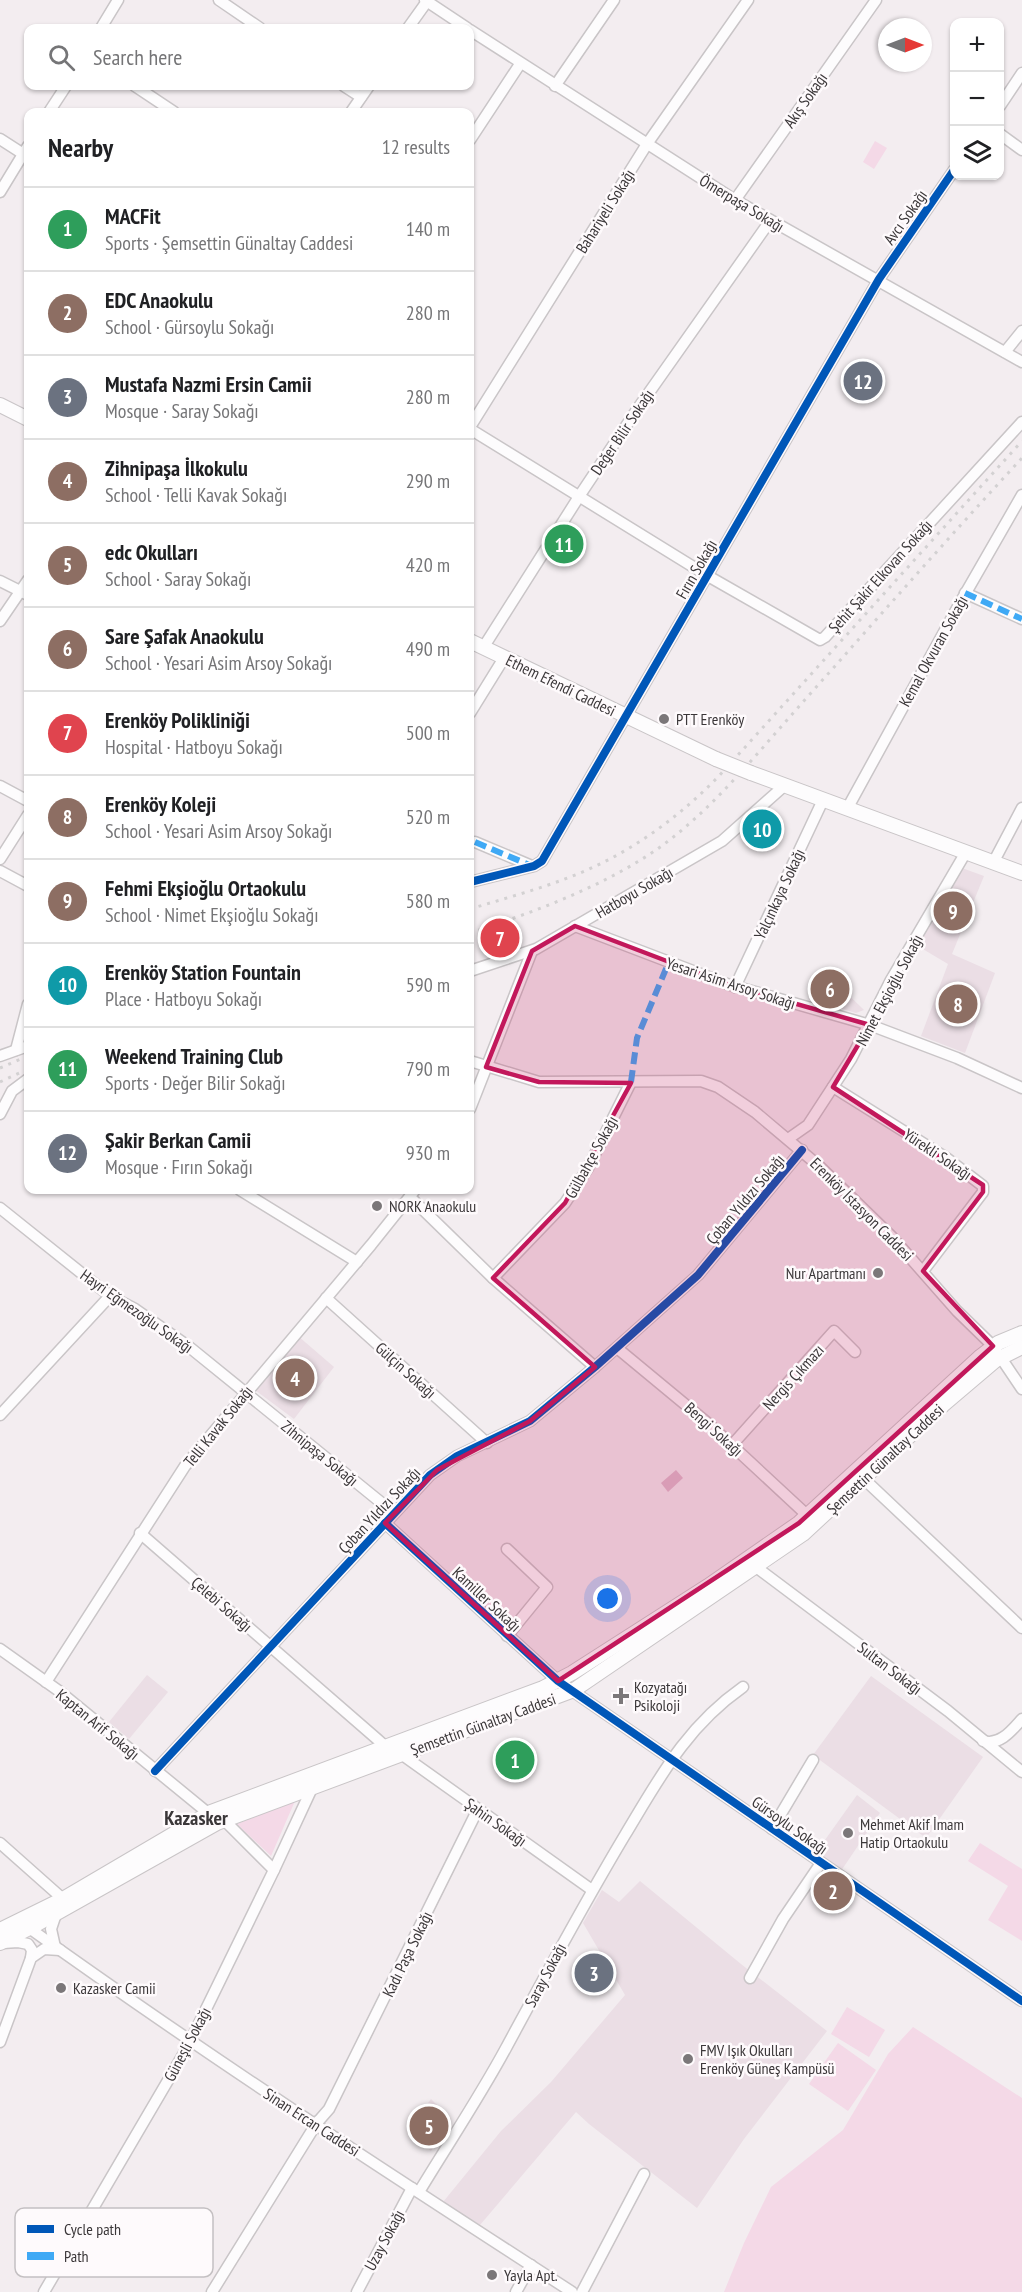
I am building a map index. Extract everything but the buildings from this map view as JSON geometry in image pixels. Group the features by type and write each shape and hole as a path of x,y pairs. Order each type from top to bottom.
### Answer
{"main road":[{"path":"0,405 24,417"},
{"name":"Ethem Efendi Caddesi","path":"474,643 716,759 784,786"},
{"path":"784,786 1022,873"},
{"name":"Şemsettin Günaltay Caddesi","path":"5,1928 63,1899 208,1814 558,1681 604,1654 689,1598 808,1516 996,1352 1022,1333"},
{"name":"Şemsettin Günaltay Caddesi","path":"0,1943 224,1820 573,1691 809,1530 996,1352 1022,1347"}],"street":[{"path":"103,24 118,0"},
{"path":"219,0 254,24"},
{"path":"411,24 426,0"},
{"name":"Ömerpaşa Sokağı","path":"426,0 461,24"},
{"path":"555,86 614,0"},
{"name":"Bahariyeli Sokağı","path":"474,422 647,144 748,0"},
{"name":"Akış Sokağı","path":"735,200 876,0"},
{"name":"Ömerpaşa Sokağı","path":"474,33 735,200 1022,362"},
{"path":"474,134 520,64"},
{"path":"1004,99 1022,74"},
{"path":"52,108 63,90"},
{"path":"141,90 168,108"},
{"path":"350,90 361,97"},
{"path":"354,108 366,90"},
{"path":"1004,137 1022,150"},
{"path":"0,139 24,151"},
{"path":"0,192 24,157"},
{"name":"Avcı Sokağı","path":"879,280 950,176"},
{"name":"Değer Bilir Sokağı","path":"483,648 580,495 770,221"},
{"name":"Fırın Sokağı","path":"532,866 544,857 627,717 879,280"},
{"path":"1005,352 1022,331"},
{"name":"Şehit Şakir Elkovan Sokağı","path":"474,430 708,576 817,639 822,639 1022,422"},
{"name":"Kemal Okvuran Sokağı","path":"847,809 965,593 1022,495"},
{"path":"0,581 24,593"},
{"path":"965,593 1022,619"},
{"path":"0,621 24,594"},
{"path":"474,707 504,658"},
{"path":"0,786 24,799"},
{"name":"Hatboyu Sokağı","path":"474,970 532,951 722,841 784,786"},
{"name":"Yalçınkaya Sokağı","path":"735,987 823,800"},
{"path":"993,862 1022,808"},
{"path":"0,859 24,821"},
{"path":"475,842 532,866"},
{"name":"Nimet Ekşioğlu Sokağı","path":"802,1150 808,1125 856,1052 893,976 966,852"},
{"path":"474,881 532,866"},
{"path":"0,871 24,884"},
{"name":"Yesari Asim Arsoy Sokağı","path":"575,926 735,987 870,1024 957,1058 1022,1088"},
{"path":"474,1098 532,951"},
{"path":"16,1050 24,1019"},
{"path":"0,1056 24,1047"},
{"name":"Erenköy İstasyon Caddesi","path":"474,1062 539,1082 696,1081 709,1083 750,1108 802,1150 923,1271 996,1352 1022,1389"},
{"path":"0,1113 16,1087 24,1082"},
{"name":"Gülbahçe Sokağı","path":"493,1278 565,1203 588,1168 631,1082"},
{"path":"16,1087 24,1090"},
{"name":"Yürekli Sokağı","path":"833,1087 945,1157 983,1185 983,1192 923,1271"},
{"name":"Nimet Ekşioğlu Sokağı","path":"788,1139 808,1125"},
{"name":"Çoban Yıldızı Sokağı","path":"155,1771 436,1470 457,1456 535,1418 596,1367 705,1268 802,1150"},
{"path":"258,1194 357,1262"},
{"name":"Telli Kavak Sokağı","path":"46,1682 185,1466 245,1392 357,1262 411,1194"},
{"path":"413,1194 493,1278 596,1367"},
{"name":"Hayri Eğmezoğlu Sokağı","path":"0,1208 110,1296 133,1307 172,1334 245,1392"},
{"path":"0,1415 110,1296"},
{"name":"Gülçin Sokağı","path":"326,1298 487,1443"},
{"name":"Nergis Çıkmazı","path":"732,1445 834,1331 855,1352"},
{"name":"Bengi Sokağı","path":"617,1348 690,1407 808,1516"},
{"name":"Zihnipaşa Sokağı","path":"245,1392 394,1513"},
{"path":"864,1479 1022,1628"},
{"name":"Kamiller Sokağı","path":"385,1523 507,1636 558,1681 573,1691"},
{"name":"Çelebi Sokağı","path":"140,1533 271,1645 385,1747"},
{"path":"507,1549 547,1587 507,1636"},
{"name":"Sultan Sokağı","path":"756,1566 948,1711 1022,1772"},
{"name":"Kaptan Arif Sokağı","path":"0,1649 46,1682 208,1814 224,1820"},
{"name":"Saray Sokağı","path":"416,2190 493,2072 592,1890 672,1758 699,1724 743,1687"},
{"name":"Gürsoylu Sokağı","path":"573,1691 1022,2001"},
{"path":"982,1741 992,1743 1006,1735 1022,1719"},
{"path":"1003,1757 1001,1745 1006,1735"},
{"path":"378,1762 386,1755 385,1747"},
{"name":"Şahin Sokağı","path":"401,1754 592,1890"},
{"path":"772,1829 813,1760"},
{"name":"Güneşli Sokağı","path":"93,2208 190,2041 313,1786"},
{"name":"Kadı Paşa Sokağı","path":"212,2292 315,2125 334,2099 478,1809"},
{"path":"224,1820 274,1870"},
{"path":"0,1843 63,1899"},
{"path":"750,1978 783,1919 821,1863"},
{"path":"56,1914 51,1929 53,1942 58,1949"},
{"name":"Sinan Ercan Caddesi","path":"5,1928 22,1924 30,1928 190,2041 315,2125 572,2292"},
{"path":"0,1943 15,1941 26,1943 31,1948 31,1958 0,2042"},
{"path":"31,1958 44,1949 58,1949"},
{"path":"582,2292 644,2174"},
{"name":"Uzay Sokağı","path":"357,2292 416,2190"},
{"path":"516,2292 531,2265"},
{"name":"Güneşli Sokağı","path":"44,2292 53,2277"}],"highlighted area":[{"path":"575,926 727,984 870,1025 833,1087 983,1185 983,1192 923,1271 993,1346 799,1523 558,1681 385,1523 437,1470 530,1421 595,1367 493,1278 565,1203 631,1083 539,1082 486,1067 532,951"}],"shaded area":[{"path":"875,141 887,148 874,169 863,162"},
{"path":"962,868 984,876 952,954 995,973 965,1053 921,1036 948,964 916,945"},
{"path":"831,978 864,1010 856,1013 808,999"},
{"path":"298,1336 334,1367 294,1419 255,1390"},
{"path":"676,1470 683,1478 668,1492 661,1483"},
{"path":"147,1675 168,1692 129,1739 109,1722"},
{"path":"871,1676 983,1757 926,1838 813,1755"},
{"name":"Mehmet Akif İmam Hatip Ortaokulu","path":"857,1795 880,1813 841,1871 815,1854"},
{"path":"295,1801 271,1856 237,1824"},
{"path":"980,1843 1022,1869 1022,1941 988,1920 1008,1886 968,1861"},
{"name":"FMV Işık Okulları Erenköy Güneş Kampüsü","path":"640,1881 827,2031 744,2139 697,2208 576,2112 480,2225 443,2202 501,2131 551,2082 625,1995 583,1923 602,1890 619,1902"},
{"path":"847,2007 885,2030 869,2057 831,2034"},
{"path":"913,2027 1022,2098 1022,2292 724,2292 771,2187 843,2130 888,2054"},
{"path":"838,2043 876,2070 848,2111 809,2084"},
{"path":"431,2099 451,2119 431,2151 407,2132"}],"railway":[{"path":"474,908 553,883 600,864 654,832 688,805 719,776 1022,441"},
{"path":"474,932 542,908 612,876 656,850 697,817 734,780 1022,458"},
{"path":"0,1068 24,1058"},
{"path":"0,1082 24,1071"}],"marked path":[{"path":"965,593 1022,619"},
{"path":"475,842 532,866"},
{"path":"631,1082 637,1038 668,964"}],"cycle path":[{"path":"474,881 534,866 542,861 879,279 950,176"},
{"path":"155,1771 430,1475 457,1456 530,1421 595,1367 698,1275 802,1150"},
{"path":"385,1523 558,1681 1022,2001"}],"place":[{"name":"Şakir Berkan Camii","path":"863,381"},
{"name":"Weekend Training Club","path":"564,544"},
{"name":"PTT Erenköy","path":"664,719"},
{"name":"Erenköy Station Fountain","path":"762,829"},
{"name":"Fehmi Ekşioğlu Ortaokulu","path":"953,911"},
{"name":"Erenköy Polikliniği","path":"500,938"},
{"name":"Sare Şafak Anaokulu","path":"830,989"},
{"name":"Erenköy Koleji","path":"958,1004"},
{"name":"NORK Anaokulu","path":"377,1206"},
{"name":"Nur Apartmanı","path":"878,1273"},
{"name":"Zihnipaşa İlkokulu","path":"295,1378"},
{"name":"Kozyatağı Psikoloji","path":"621,1696"},
{"name":"MACFit","path":"515,1760"},
{"name":"Mehmet Akif İmam Hatip Ortaokulu","path":"848,1833"},
{"name":"EDC Anaokulu","path":"833,1891"},
{"name":"Mustafa Nazmi Ersin Camii","path":"594,1973"},
{"name":"Kazasker Camii","path":"61,1988"},
{"name":"FMV Işık Okulları Erenköy Güneş Kampüsü","path":"688,2059"},
{"name":"edc Okulları","path":"429,2126"},
{"name":"Yayla Apt.","path":"492,2275"}],"district":[{"name":"Kazasker","path":"196,1818"}]}
